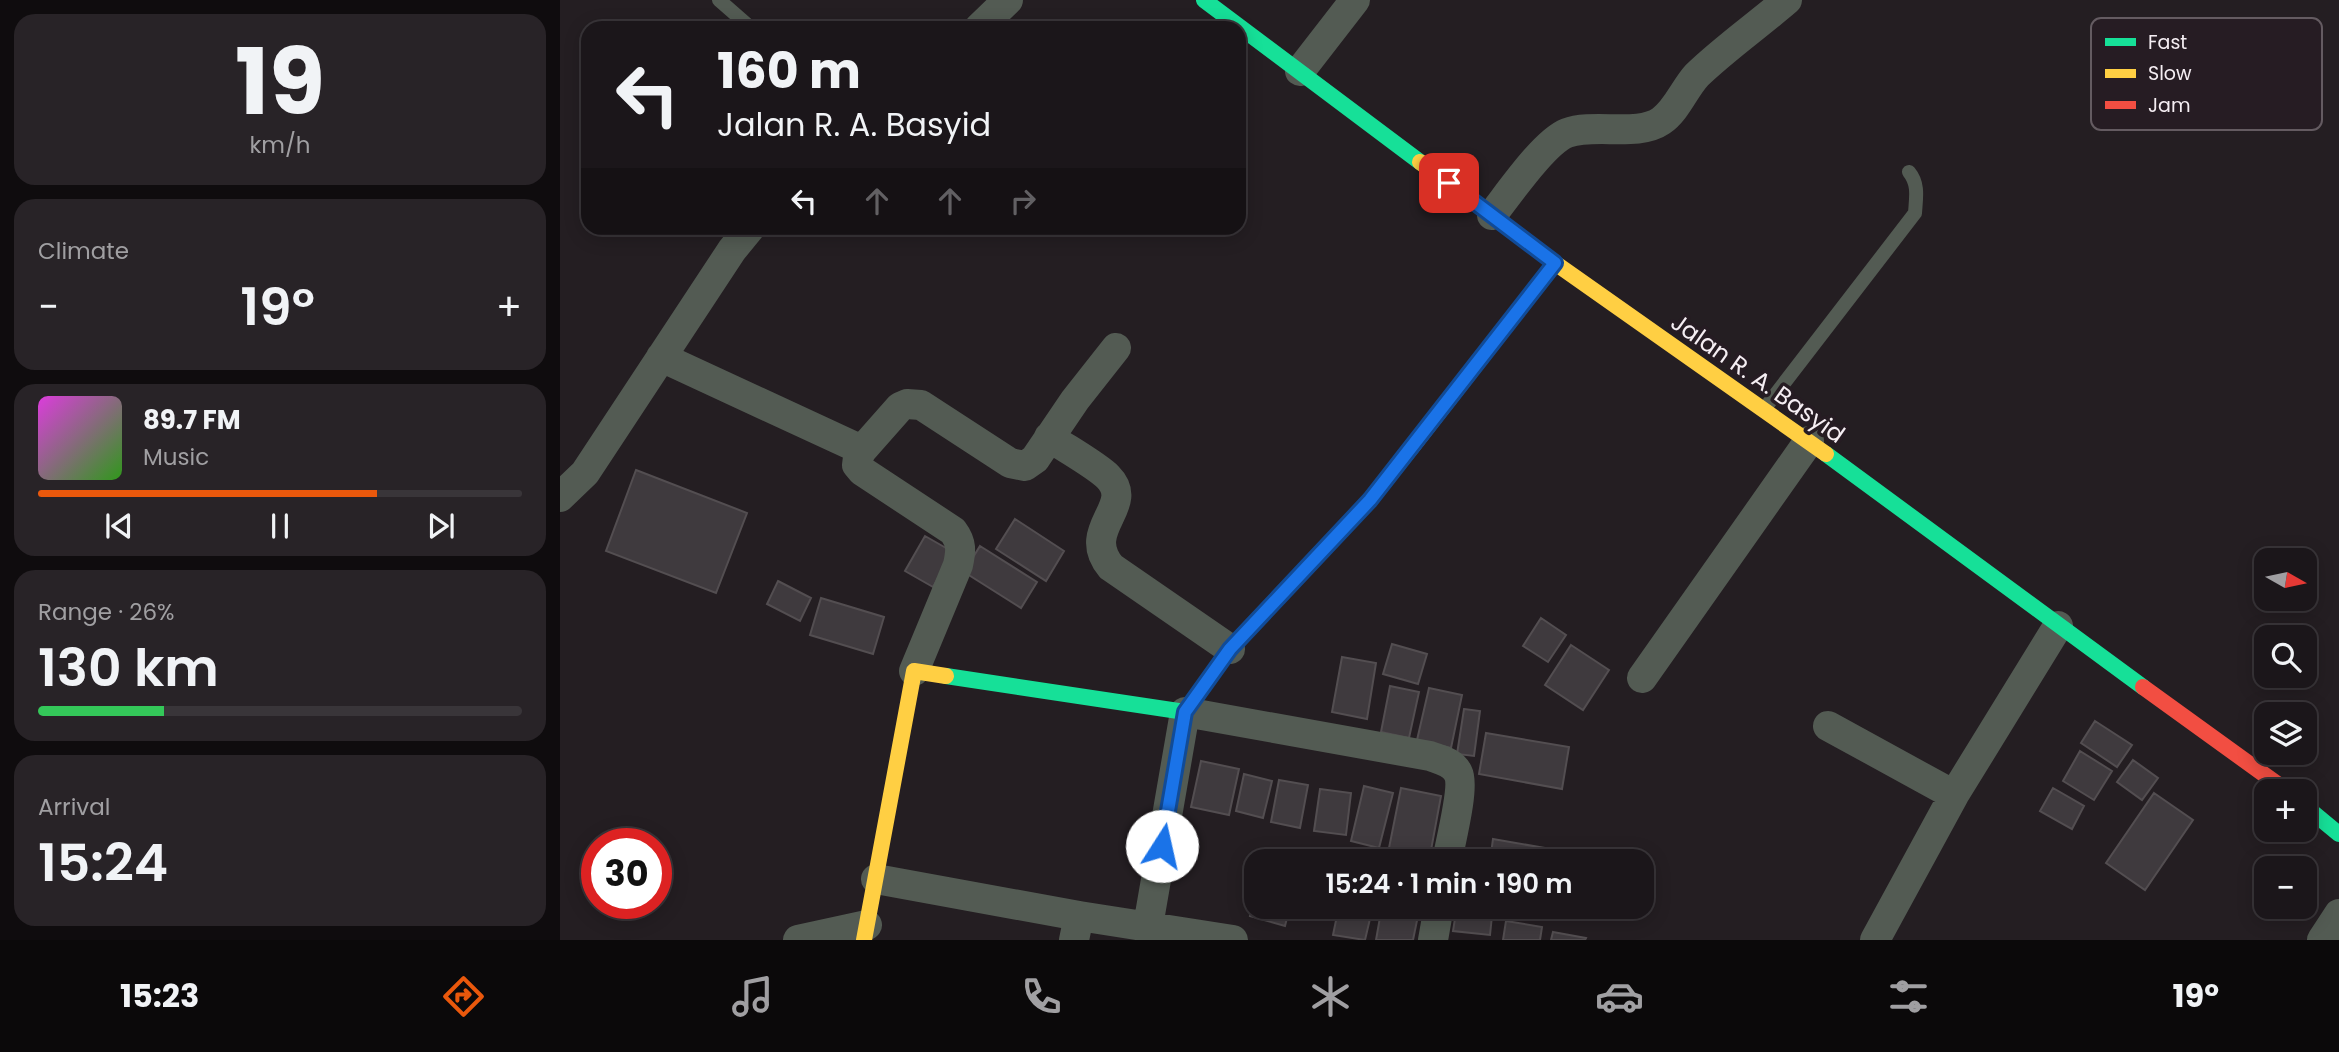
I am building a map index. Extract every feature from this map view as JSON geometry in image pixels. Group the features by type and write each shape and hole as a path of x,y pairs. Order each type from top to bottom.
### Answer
{"main road":[{"name":"Jalan R. A. Basyid","path":"1204,0 1232,21"},
{"name":"Jalan R. A. Basyid","path":"1246,31 1555,263 1810,441 2270,779"},
{"path":"865,932 914,671 1185,712 1230,649 1370,500 1555,263"},
{"path":"2317,816 2339,834"}],"street":[{"path":"986,21 1009,0"},
{"path":"1300,71 1355,0"},
{"path":"1492,215 1548,146 1564,134 1583,129 1642,128 1659,122 1670,112 1696,76 1787,0"},
{"path":"560,497 584,473 745,235"},
{"path":"914,671 958,565 960,541 953,531 862,471 857,465 862,450 900,407 907,404 922,405 1010,463 1025,466 1035,459 1116,348"},
{"path":"661,356 862,450"},
{"path":"1049,437 1109,478 1115,489 1117,500 1101,532 1099,546 1103,558 1111,567 1230,649"},
{"path":"1642,678 1810,441"},
{"path":"1875,940 1954,795 2058,625"},
{"path":"1148,926 1185,712 1430,756 1450,763 1459,774 1461,787 1449,849"},
{"path":"1828,726 1954,795"},
{"path":"876,879 1076,928 1148,926 1219,939"},
{"path":"2322,940 2339,914"},
{"path":"1433,940 1437,919"},
{"path":"798,940 865,932"}],"lane":[{"path":"719,0 743,21"},
{"path":"1764,409 1915,213 1915,180 1909,172"}],"building":[{"path":"636,470 747,513 716,593 606,551"},
{"path":"1015,519 1064,551 1046,581 996,549"},
{"path":"925,536 953,552 933,587 905,571"},
{"path":"980,546 1037,582 1021,608 964,572"},
{"path":"778,581 811,598 800,621 767,604"},
{"path":"821,598 884,617 873,654 810,635"},
{"path":"1541,618 1566,635 1548,662 1523,646"},
{"path":"1392,644 1427,654 1418,684 1383,674"},
{"path":"1571,645 1609,670 1583,710 1545,685"},
{"path":"1342,657 1376,663 1367,719 1332,712"},
{"path":"1390,686 1419,692 1409,738 1381,732"},
{"path":"1429,688 1462,695 1451,748 1417,740"},
{"path":"1464,709 1480,711 1474,756 1457,754"},
{"path":"2095,721 2132,745 2117,767 2081,743"},
{"path":"1486,733 1569,747 1562,789 1479,774"},
{"path":"2080,751 2112,771 2094,800 2063,781"},
{"path":"2133,760 2158,778 2142,800 2117,782"},
{"path":"1201,761 1239,769 1229,815 1191,807"},
{"path":"1244,774 1272,781 1263,818 1236,811"},
{"path":"1279,780 1308,785 1300,828 1271,822"},
{"path":"1364,786 1393,793 1379,848 1351,841"},
{"path":"1401,788 1441,796 1431,849 1389,849"},
{"path":"2053,788 2084,806 2072,829 2040,811"},
{"path":"1320,789 1351,793 1346,835 1314,831"},
{"path":"2154,793 2193,820 2145,890 2106,863"},
{"path":"1493,839 1551,849 1492,849"},
{"path":"1260,919 1287,919 1285,926"},
{"path":"1336,919 1370,919 1365,940 1333,935"},
{"path":"1380,919 1417,919 1413,940 1376,940"},
{"path":"1455,919 1492,919 1490,935 1453,931"},
{"path":"1506,921 1542,927 1540,940 1503,940"},
{"path":"1553,932 1586,938 1551,940"}],"traffic: fast":[{"path":"1204,0 1232,21"},
{"path":"1246,32 1420,162"},
{"path":"946,676 1185,712 1230,649 1370,500 1412,447"},
{"path":"1826,454 2143,687"},
{"path":"2317,816 2339,834"}],"traffic: slow":[{"path":"1420,162 1555,263 1826,454"},
{"path":"1412,447 1555,263"},
{"path":"864,940 914,671 946,676"}],"traffic: jam":[{"path":"2143,687 2270,779"}],"route":[{"path":"1162,846 1185,712 1230,649 1370,500 1555,263 1449,183"}]}
